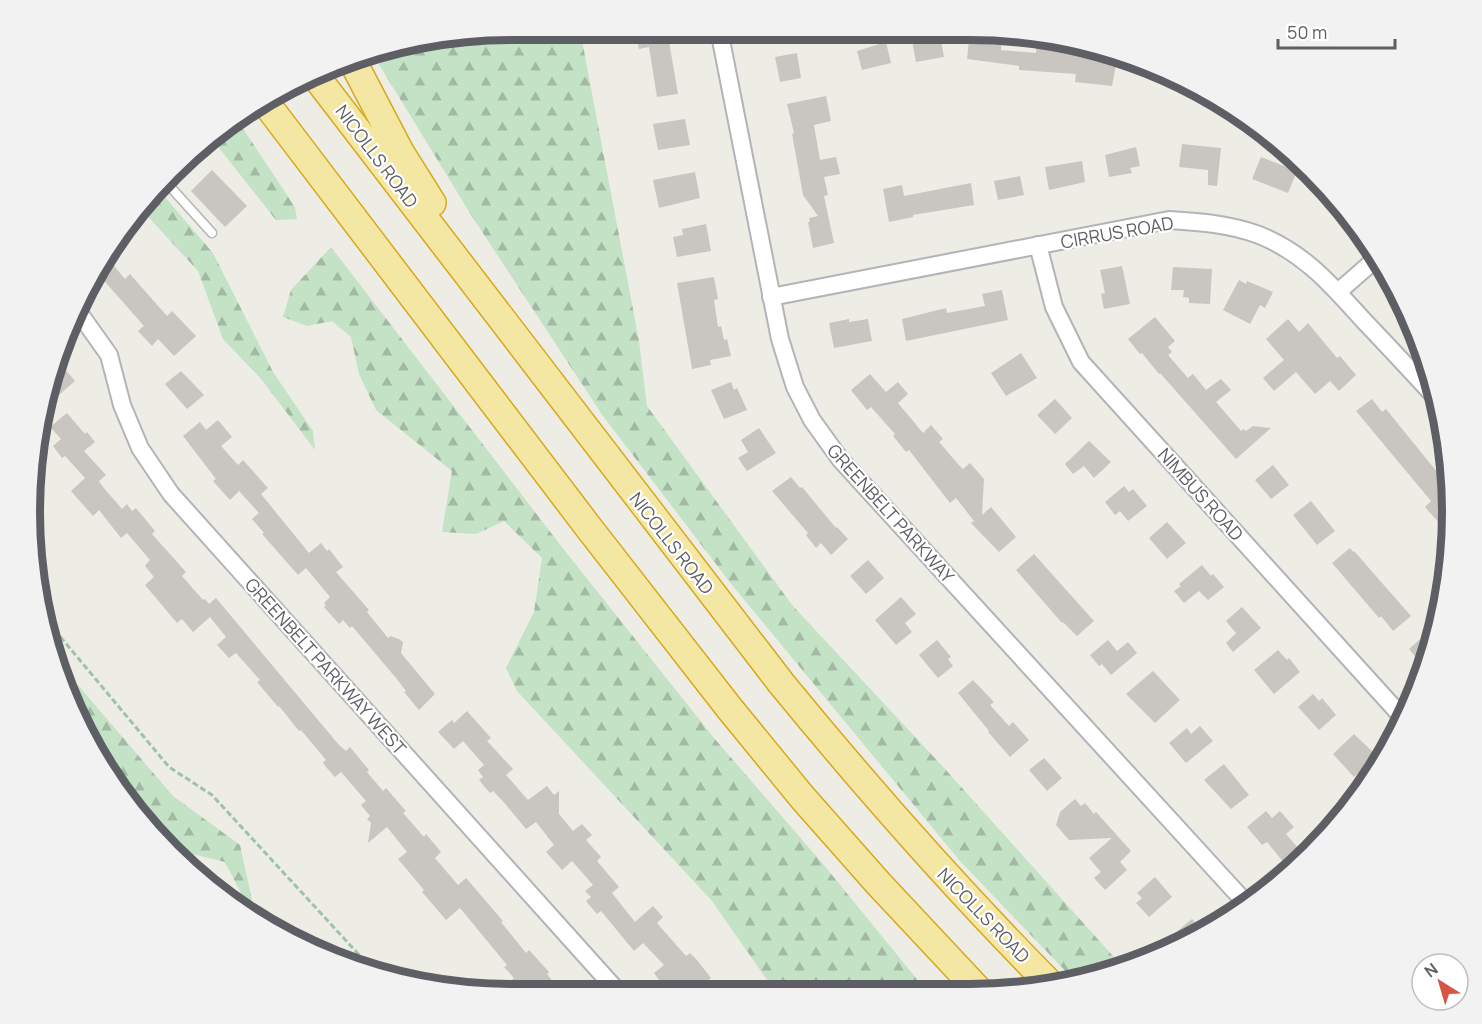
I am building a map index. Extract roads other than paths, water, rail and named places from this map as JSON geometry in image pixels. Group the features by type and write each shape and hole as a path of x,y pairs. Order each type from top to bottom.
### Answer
{"highway":[{"path":"356,68 379,115 423,189 451,232 518,320 562,399"},
{"name":"NICOLLS ROAD","path":"320,82 726,614 854,773 928,857 1043,977"},
{"path":"270,108 730,709 870,875 972,984"},
{"path":"264,111 295,142"}],"street":[{"name":"GREENBELT PARKWAY","path":"721,40 780,339 795,387 812,420 840,459 1241,898"},
{"name":"CIRRUS ROAD","path":"771,297 1169,220 1205,222 1231,226 1259,235 1289,250 1316,269 1423,384"},
{"name":"NIMBUS ROAD","path":"1038,245 1054,307 1082,362 1398,711"},
{"path":"1338,292 1370,264"},
{"name":"GREENBELT PARKWAY WEST","path":"82,318 109,356 122,405 140,448 171,494 612,984"}],"lane":[{"path":"171,188 212,233"}]}
